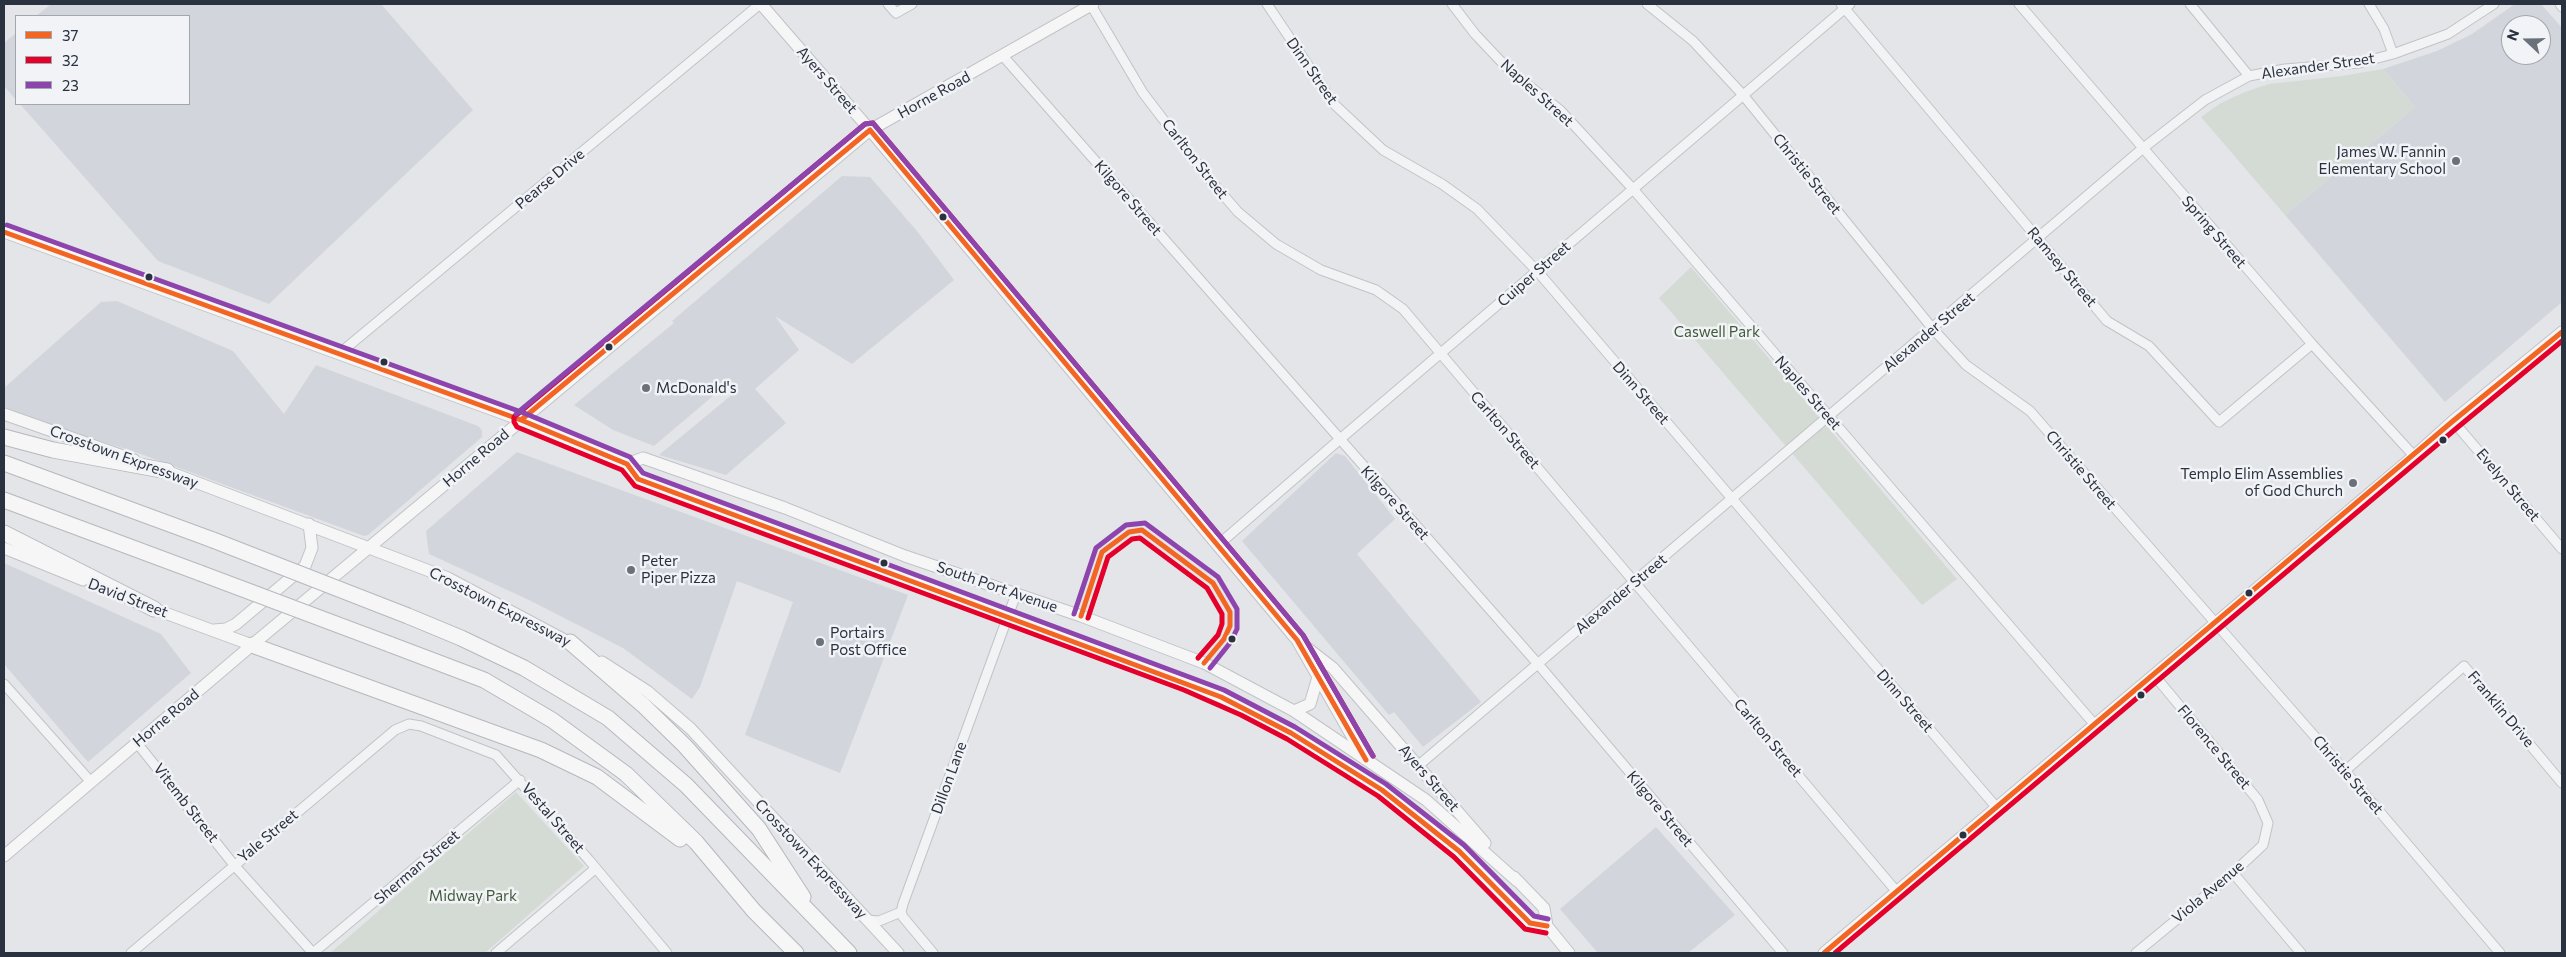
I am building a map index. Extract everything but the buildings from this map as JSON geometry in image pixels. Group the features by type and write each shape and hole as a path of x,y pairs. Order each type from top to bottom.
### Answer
{"highway":[{"path":"4,437 54,450 167,472"},
{"path":"4,463 213,540 408,616 524,668 608,718 686,785 849,953"},
{"path":"4,500 484,680 552,720 626,774 696,842 754,912 796,953"},
{"path":"4,533 154,609"},
{"path":"570,642 657,718 760,829 822,925"},
{"path":"252,645 549,754 597,777 715,865"}],"main road":[{"name":"Ayers Street","path":"761,4 870,130 1297,640 1366,760"},
{"name":"Horne Road","path":"4,856 252,645 372,547 521,420 870,130 1092,4"},
{"name":"South Port Avenue","path":"4,232 521,420 627,464 638,479 1221,697 1291,733 1359,773"},
{"path":"1824,953 2414,456 2453,421 2562,332"},
{"name":"Crosstown Expressway","path":"4,414 372,547 448,578 570,642 647,691 691,729 898,953"},
{"name":"South Port Avenue","path":"627,464 644,458 785,508 905,556 1081,616 1204,663 1294,711 1426,800 1517,881"},
{"path":"213,630 226,629 236,624 305,566 312,548 309,524"},
{"name":"David Street","path":"4,548 154,609 252,645"},
{"name":"Ayers Street","path":"1297,640 1333,668 1419,765 1517,881 1544,908 1546,926 1569,953"},
{"path":"1294,711 1310,704 1318,677"},
{"name":"Ayers Street","path":"1359,773 1447,841 1530,923 1546,926"}],"street":[{"name":"Pearse Drive","path":"340,354 761,4"},
{"path":"888,4 896,13 912,4"},
{"name":"Carlton Street","path":"1092,4 1143,93 1205,174 1238,212 1276,244 1321,270 1376,290 1403,309 1897,892"},
{"name":"Dinn Street","path":"1267,4 1334,104 1383,150 1442,184 1477,209 1538,272 1997,808"},
{"name":"Naples Street","path":"1452,4 1475,34 1509,70 1560,110 1633,189 2095,725"},
{"name":"Christie Street","path":"1647,4 1693,41 1743,94 1933,328 1966,365 2030,411 2345,771 2500,953"},
{"name":"Spring Street","path":"2019,4 2312,344 2414,456"},
{"path":"2190,4 2249,76"},
{"path":"2369,4 2384,29 2393,54"},
{"name":"Alexander Street","path":"1419,765 2142,149 2205,100 2249,76 2285,69 2358,63 2393,54 2448,34 2494,4"},
{"name":"Cuiper Street","path":"1218,545 1338,440 1538,272 1845,5"},
{"name":"Ramsey Street","path":"1845,5 2107,321 2149,346 2220,422 2312,344"},
{"name":"Kilgore Street","path":"1003,56 1338,440 1538,664 1783,953"},
{"name":"Evelyn Street","path":"2453,421 2562,549"},
{"name":"Dillon Lane","path":"901,912 1016,594"},
{"name":"Franklin Drive","path":"2345,771 2464,666 2562,782"},
{"name":"Florence Street","path":"2154,675 2258,800 2268,823"},
{"path":"4,684 91,782"},
{"name":"Vestal Street","path":"409,724 421,726 496,755 520,780 667,953"},
{"name":"Yale Street","path":"131,953 395,730 409,724"},
{"name":"Vitemb Street","path":"137,743 234,865 313,953"},
{"name":"Sherman Street","path":"313,953 520,780"},
{"name":"Viola Avenue","path":"2136,953 2233,873 2263,844 2268,823"},
{"path":"496,953 596,868"},
{"path":"2233,873 2301,953"},
{"path":"866,920 878,921 901,912 907,923 934,953"}],"shaded area":[{"path":"51,4 381,4 473,110 269,304 158,261 21,105 190,105 190,15 37,15"},
{"name":"James W. Fannin Elementary School","path":"2515,4 2541,4 2551,15 2501,15 2501,65 2551,65 2551,15 2562,28 2562,302 2445,402 2285,215 2415,107 2383,69 2437,51 2472,34"},
{"path":"15,34 15,99 4,86 4,43"},
{"path":"842,176 870,177 917,231 954,280 852,364 775,316 799,350 755,389 786,423 726,475 659,455 734,393 727,384 654,446 613,430 574,405 674,323 672,321"},
{"path":"117,301 233,351 284,414 316,365 478,426 482,430 482,437 368,535 364,536 138,453 56,427 4,407 4,388 101,302"},
{"path":"517,452 908,595 840,773 745,735 793,602 737,581 700,687 692,699 623,648 529,600 429,554 426,531"},
{"path":"1336,453 1345,456 1395,519 1357,554 1481,702 1423,747 1394,712 1389,715 1242,541"},
{"path":"4,563 161,634 191,673 88,762 4,664"},
{"path":"1656,827 1735,915 1688,953 1598,953 1560,909"}],"green space":[{"path":"2383,69 2415,107 2285,215 2201,117 2221,103 2269,84 2342,76"},
{"name":"Caswell Park","path":"1691,267 1957,579 1922,605 1659,298"},
{"name":"Midway Park","path":"516,792 584,866 485,953 330,953"}],"transit line":[{"name":"32","path":"1373,756 1303,635 873,123 865,124 514,417 517,427 622,470 635,486 1184,690 1241,715 1287,739 1378,796 1454,857 1525,929 1546,933"},
{"name":"23","path":"516,414 865,124 873,123 1303,635 1373,756"},
{"name":"37","path":"521,420 870,130 1297,640 1366,760"},
{"name":"23","path":"7,225 524,413 630,457 643,473 1224,690 1295,727 1386,784 1464,845 1534,916 1548,919"},
{"name":"37","path":"4,232 521,420 627,464 638,479 1221,697 1291,733 1382,790 1459,851 1530,923 1547,926"},
{"name":"37","path":"1824,953 2453,421 2562,332"},
{"name":"32","path":"1835,953 2562,341"},
{"name":"23","path":"1074,614 1096,548 1126,525 1145,523 1218,577 1237,609 1237,629 1230,643 1210,668"},
{"name":"37","path":"1081,616 1102,552 1129,532 1142,530 1213,583 1230,612 1230,626 1224,639 1204,663"},
{"name":"32","path":"1088,618 1108,557 1132,539 1140,538 1207,588 1222,614 1222,624 1218,635 1198,658"}],"place":[{"name":"James W. Fannin Elementary School","path":"2456,161"},
{"name":"McDonald's","path":"646,388"},
{"name":"Templo Elim Assemblies of God Church","path":"2353,483"},
{"name":"Peter Piper Pizza","path":"631,570"},
{"name":"Portairs Post Office","path":"820,642"}]}
